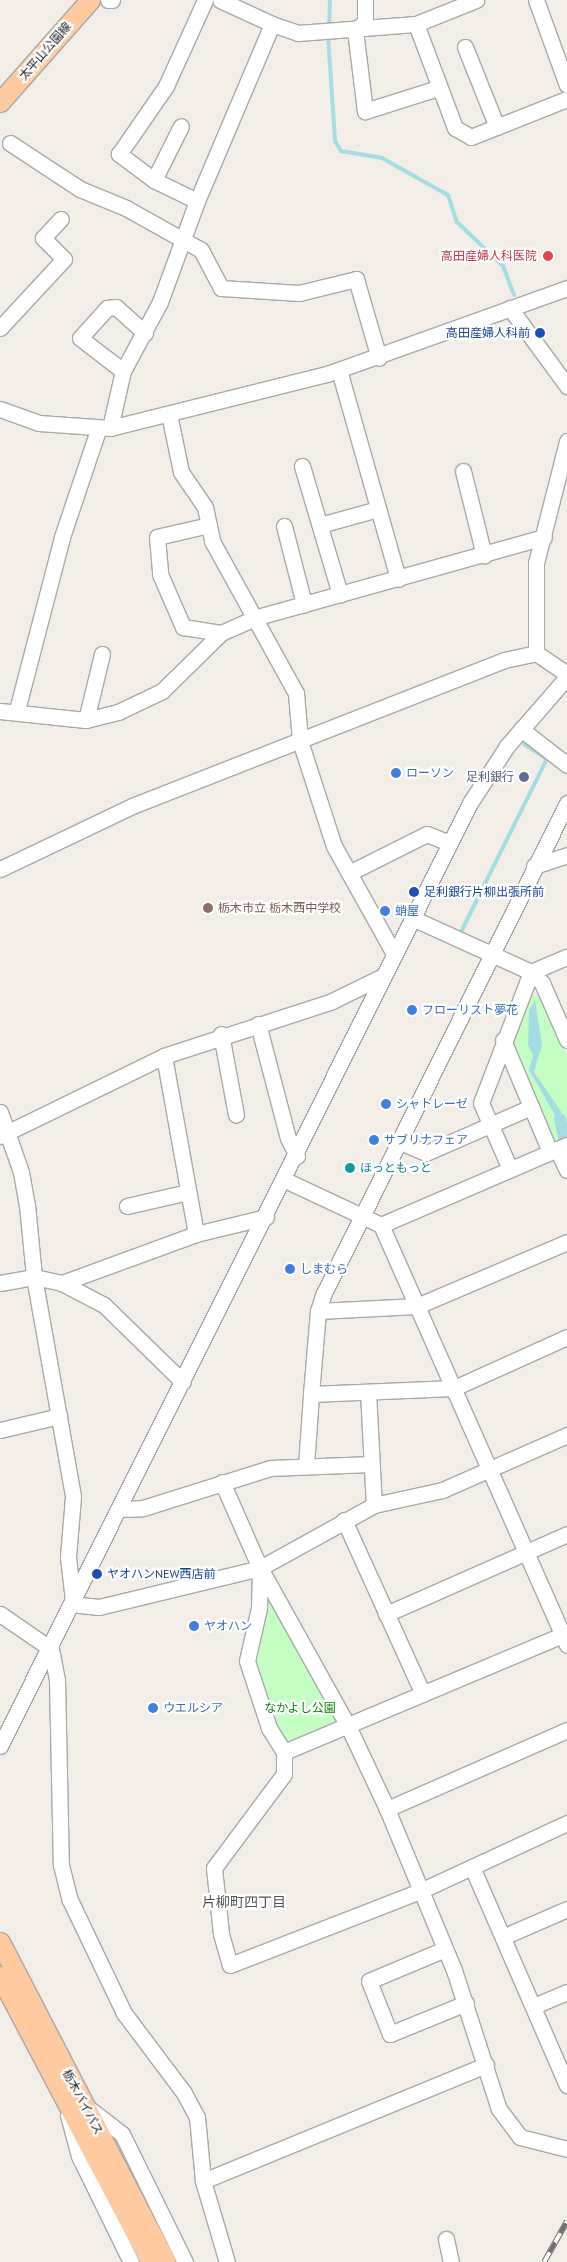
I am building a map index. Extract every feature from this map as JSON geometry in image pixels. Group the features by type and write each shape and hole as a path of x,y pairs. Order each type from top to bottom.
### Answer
{"main road":[{"name":"太平山公園線","path":"2,96 90,0"},
{"name":"栃木バイパス","path":"0,1942 166,2262"},
{"name":"栃木バイパス","path":"0,1976 151,2262"}],"street":[{"path":"197,201 154,180 118,154 166,86 205,0"},
{"path":"220,0 272,24 298,33 416,24 476,0"},
{"path":"355,30 365,22 365,0"},
{"path":"536,0 567,85"},
{"path":"17,710 62,537 104,429 123,371 145,333 197,201 272,24"},
{"path":"416,24 438,88 455,128 470,137 567,99"},
{"path":"355,30 365,111 438,88"},
{"path":"465,47 497,127"},
{"path":"154,180 182,126"},
{"path":"10,143 80,189 126,208 181,242 208,256 210,273 221,288 237,291 299,293 356,279 379,358"},
{"path":"0,328 64,259 43,238 61,219"},
{"path":"0,409 38,423 104,429 169,414 379,358 567,288"},
{"path":"123,371 80,338 107,308 116,307 145,333"},
{"path":"510,308 567,386"},
{"path":"339,370 398,579"},
{"path":"169,414 181,472 205,508 212,541 296,693 300,741 334,846 394,954"},
{"path":"536,654 533,588 567,442"},
{"path":"302,466 340,594"},
{"path":"463,471 484,555"},
{"path":"320,525 378,508"},
{"path":"209,525 157,537 160,574 183,627 221,633"},
{"path":"284,526 304,604"},
{"path":"0,711 17,710 86,720 118,712 162,691 221,633 254,618 544,537"},
{"path":"86,720 102,654"},
{"path":"0,868 132,806 504,660 536,654 567,676 521,729 492,767 449,843 382,976 297,1156 73,1601 51,1649 0,1746"},
{"path":"521,729 565,759"},
{"path":"306,1466 318,1311 360,1219 489,954 567,804"},
{"path":"349,873 427,834 449,843"},
{"path":"534,866 567,855"},
{"path":"412,918 531,972 542,983 567,1040"},
{"path":"510,1169 480,1103 531,972 567,957"},
{"path":"4,1135 164,1056 220,1034 332,1001 382,976"},
{"path":"258,1024 288,1138 297,1156"},
{"path":"220,1034 236,1115"},
{"path":"504,1040 531,1108 558,1149 567,1170"},
{"path":"164,1056 196,1234"},
{"path":"398,1141 426,1153 531,1108"},
{"path":"0,1112 4,1135 22,1172 34,1277 73,1497 68,1557 73,1601"},
{"path":"285,1180 360,1219 381,1225 558,1149"},
{"path":"126,1206 188,1192"},
{"path":"62,1283 196,1234 266,1218"},
{"path":"284,1752 566,1637 526,1552 381,1225"},
{"path":"318,1311 417,1306 567,1242"},
{"path":"0,1283 34,1277 62,1283 104,1305 183,1382"},
{"path":"311,1394 454,1388 567,1337"},
{"path":"368,1392 370,1464 374,1505"},
{"path":"0,1430 59,1416"},
{"path":"73,1601 99,1607 260,1568 374,1505 442,1490 567,1435"},
{"path":"119,1509 143,1508 271,1468 370,1464"},
{"path":"222,1482 260,1568 348,1726 387,1810 466,2003 499,2109 512,2130 534,2144 567,2150"},
{"path":"344,1520 423,1694"},
{"path":"386,1614 567,1534"},
{"path":"260,1568 259,1608 247,1661 269,1728 284,1752 284,1774 214,1868 221,1934 230,1965 420,1891 567,1823"},
{"path":"0,1614 51,1649 57,1680 61,1865 70,1900 124,2013 197,2117 203,2181 227,2262"},
{"path":"387,1810 567,1730"},
{"path":"472,1867 504,1936 567,2085"},
{"path":"504,1936 567,1909"},
{"path":"445,1949 369,1981 372,1990 390,2034 466,2003"},
{"path":"534,2006 567,1992"},
{"path":"203,2181 486,2065"},
{"path":"61,2092 79,2156 131,2262"},
{"path":"84,2105 122,2134 185,2262"},
{"path":"446,2239 450,2262"}],"green space":[{"path":"531,996 542,996 567,1055 567,1137 550,1145 508,1046"},
{"name":"なかよし公園","path":"271,1596 337,1717 335,1724 325,1731 288,1742 275,1723 252,1658 265,1597"}],"water":[{"path":"535,1000 542,1045 534,1072 562,1113 558,1120 529,1070 533,1055 528,1045 529,1011"}],"waterway":[{"path":"329,28 330,0"},
{"path":"328,35 335,141 341,151 382,158 448,195 457,222 503,266 514,295"},
{"path":"460,934 547,759 524,744"},
{"path":"560,1119 567,1149"}],"railway":[{"path":"544,2262 567,2221"}],"place":[{"name":"高田産婦人科医院","path":"548,256"},
{"name":"高田産婦人科前","path":"540,333"},
{"name":"ローソン","path":"396,773"},
{"name":"足利銀行","path":"524,777"},
{"name":"足利銀行片柳出張所前","path":"414,892"},
{"name":"栃木市立 栃木西中学校","path":"208,908"},
{"name":"蛸屋","path":"385,911"},
{"name":"フローリスト夢花","path":"412,1010"},
{"name":"シャトレーゼ","path":"386,1104"},
{"name":"サブリナフェア","path":"374,1140"},
{"name":"ほっともっと","path":"350,1168"},
{"name":"しまむら","path":"290,1269"},
{"name":"ヤオハンNEW西店前","path":"97,1574"},
{"name":"ヤオハン","path":"194,1626"},
{"name":"ウエルシア","path":"153,1708"}],"district":[{"name":"片柳町四丁目","path":"244,1902"}]}
